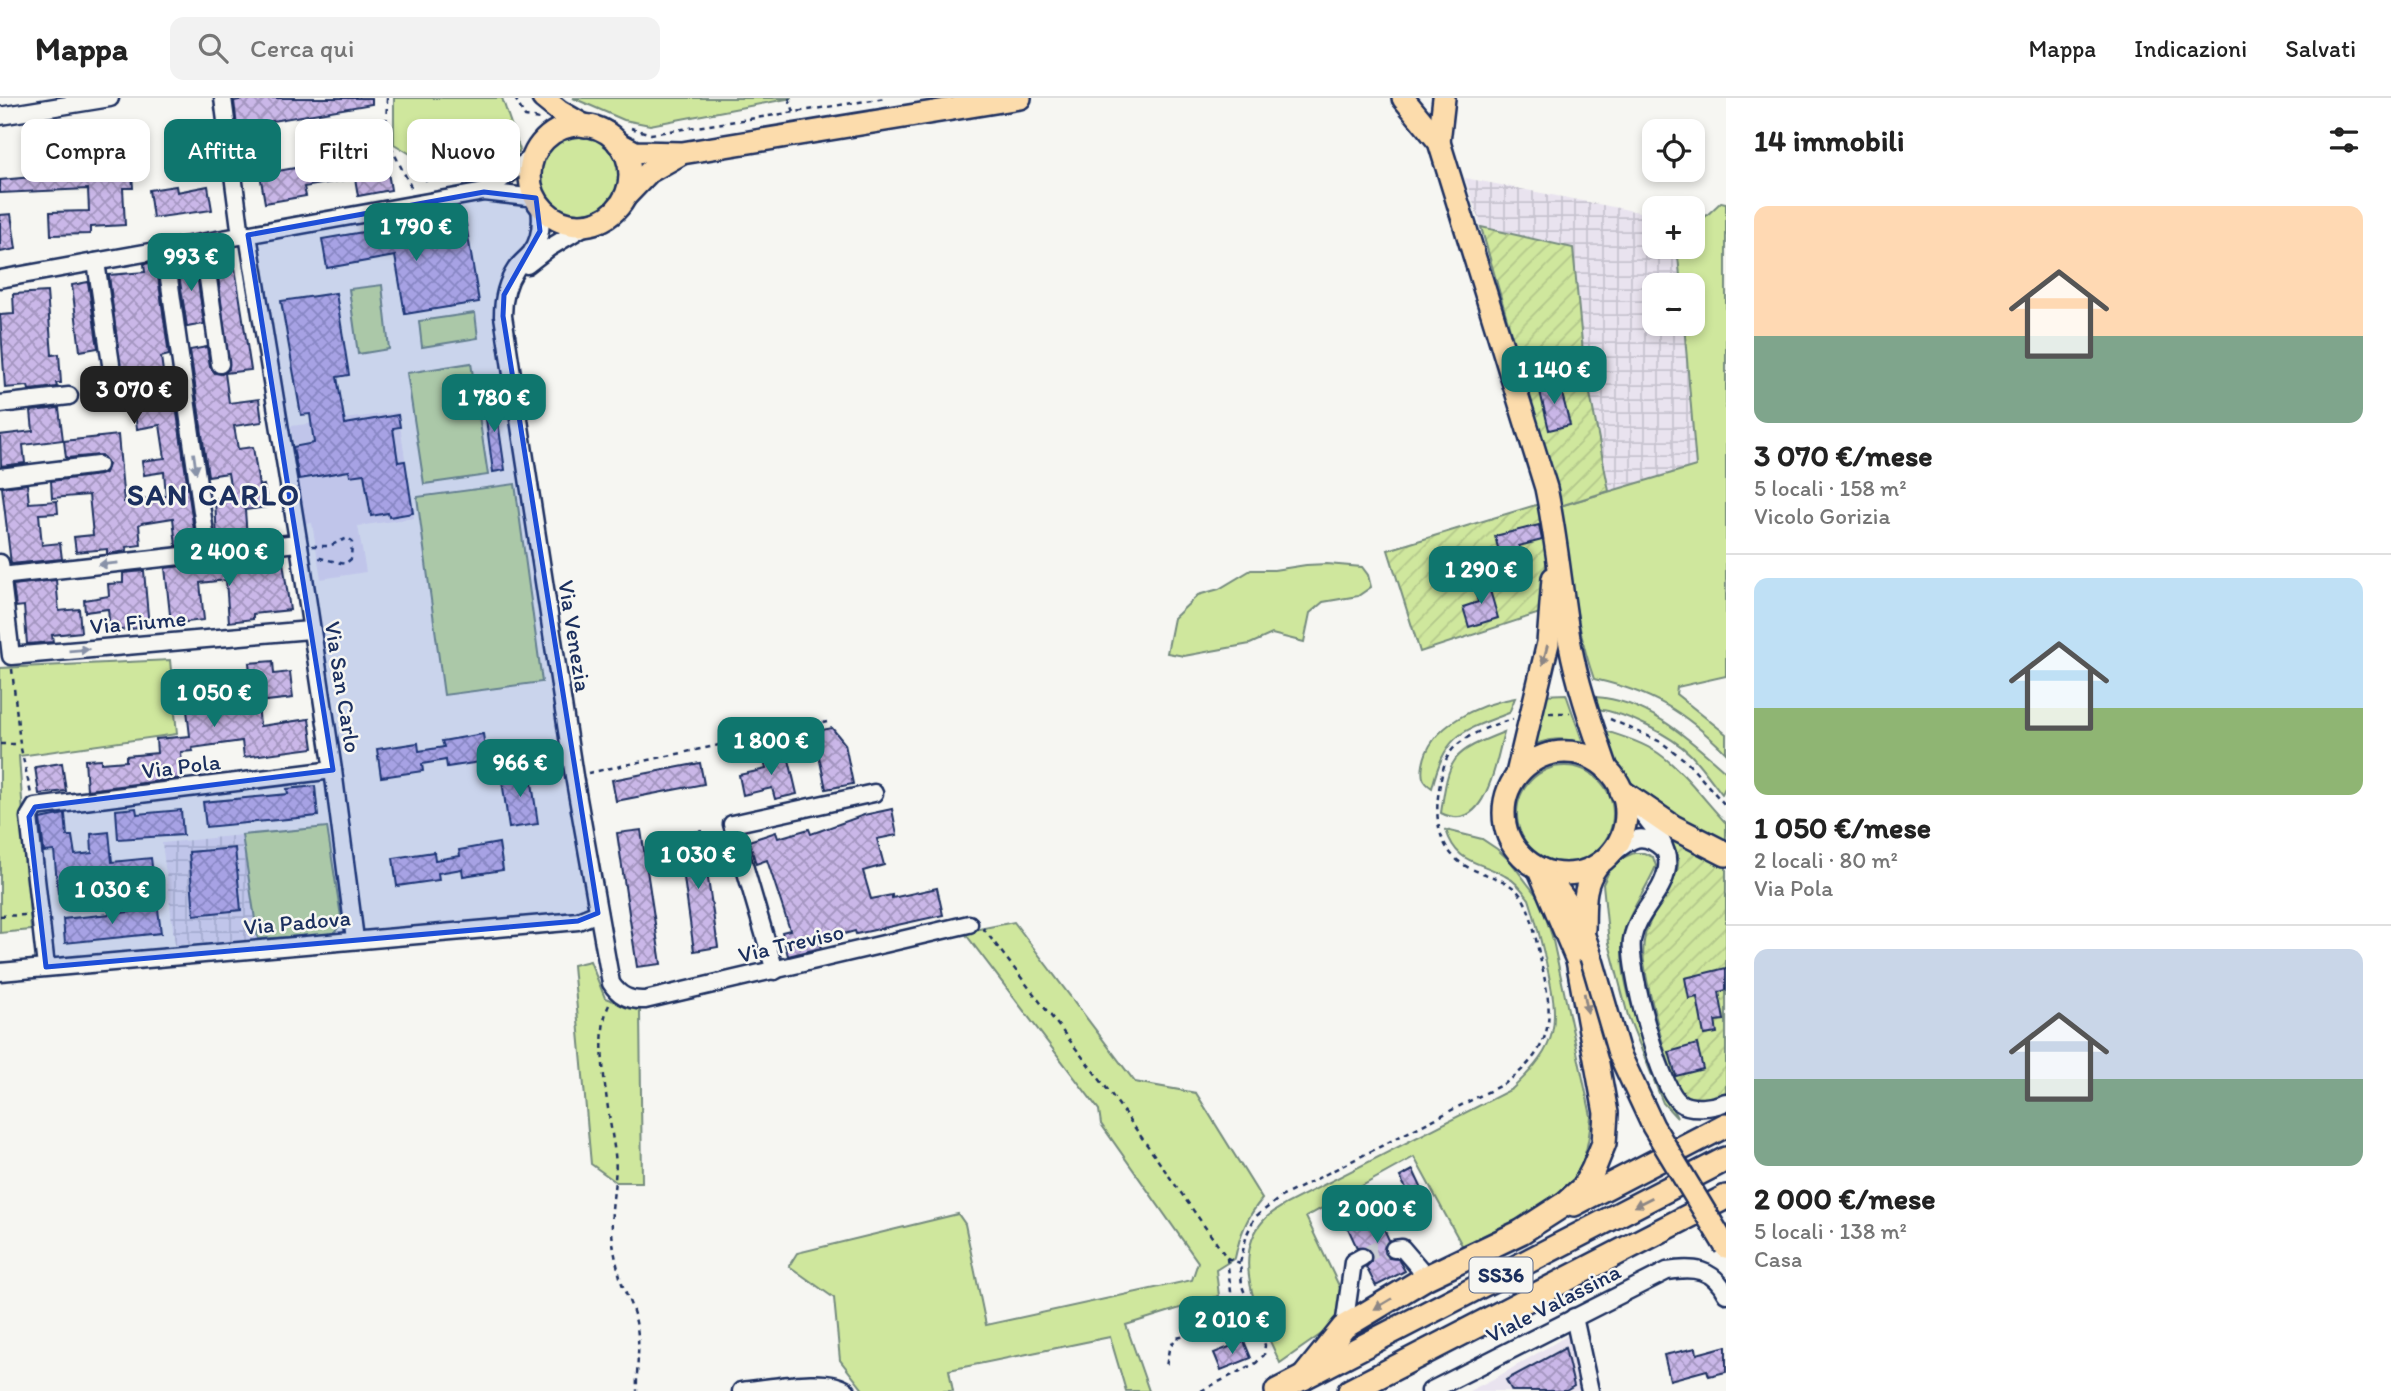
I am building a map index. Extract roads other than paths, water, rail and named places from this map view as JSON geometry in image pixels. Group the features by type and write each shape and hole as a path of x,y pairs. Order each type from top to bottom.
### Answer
{"highway":[{"path":"1622,792 1672,827 1726,854"},
{"path":"1521,1232 1566,1203 1584,1187 1604,1143 1606,1113 1578,960 1540,870"},
{"path":"1303,1378 1343,1327 1427,1277 1521,1232 1726,1125"},
{"name":"SS36","path":"1277,1391 1726,1160"},
{"name":"SS36","path":"1350,1391 1726,1197"},
{"path":"1386,1372 1514,1324 1726,1214"}],"main road":[{"path":"543,98 559,111 592,122 635,152 682,153"},
{"path":"533,108 542,119 540,148 530,177 538,202 561,222 587,225 596,223 614,212 649,172 682,153 797,122 1020,98"},
{"path":"1403,98 1439,142 1546,488 1557,538 1570,644 1580,688 1607,769 1622,792 1626,812 1623,833 1619,842 1587,878 1583,931"},
{"path":"1439,142 1444,98"},
{"path":"540,148 559,130 592,122"},
{"path":"618,142 629,162 626,196"},
{"path":"1557,538 1548,643 1517,774 1504,802 1506,833 1516,851 1540,870 1563,875 1586,871 1601,862"},
{"path":"1517,774 1539,758 1556,752 1584,755 1607,769"},
{"path":"1540,870 1564,895 1583,931 1619,1053 1647,1114 1726,1247"}],"street":[{"path":"0,116 110,98"},
{"name":"Via San Carlo","path":"223,98 299,550 333,771 355,939"},
{"path":"484,191 540,148"},
{"path":"0,279 484,191 538,202"},
{"name":"Via Venezia","path":"538,202 542,219 537,243 512,278 504,295 503,316 597,913 611,983 620,994"},
{"path":"512,278 548,248 587,225"},
{"path":"203,243 220,364"},
{"path":"165,250 208,554"},
{"path":"96,262 112,370"},
{"path":"0,404 69,396"},
{"path":"0,477 98,465"},
{"path":"2,600 1,569 299,550"},
{"name":"Via Fiume","path":"2,600 11,656 310,630"},
{"name":"Via Pola","path":"46,967 29,817 35,807 333,771"},
{"path":"1622,792 1648,820 1666,851 1667,868 1663,879 1639,917 1632,943 1634,976 1643,1013 1670,1090 1680,1103 1692,1107 1726,1102"},
{"path":"775,971 732,824 874,793"},
{"path":"1601,862 1634,839 1651,839 1666,851"},
{"name":"Via Padova","path":"0,972 578,921 597,913"},
{"name":"Via Treviso","path":"620,994 635,1000 645,1000 970,924"},
{"path":"1394,1249 1402,1248 1427,1277"},
{"path":"1343,1327 1353,1262 1362,1257"},
{"name":"Viale Valassina","path":"1430,1391 1667,1271 1700,1269 1713,1276 1726,1294"},
{"path":"1574,1317 1591,1391"},
{"path":"741,1391 826,1383 841,1386 846,1391"}],"tunnel":[{"path":"1362,1257 1375,1250 1394,1249"}],"district":[{"name":"SAN CARLO","path":"214,495"}]}
